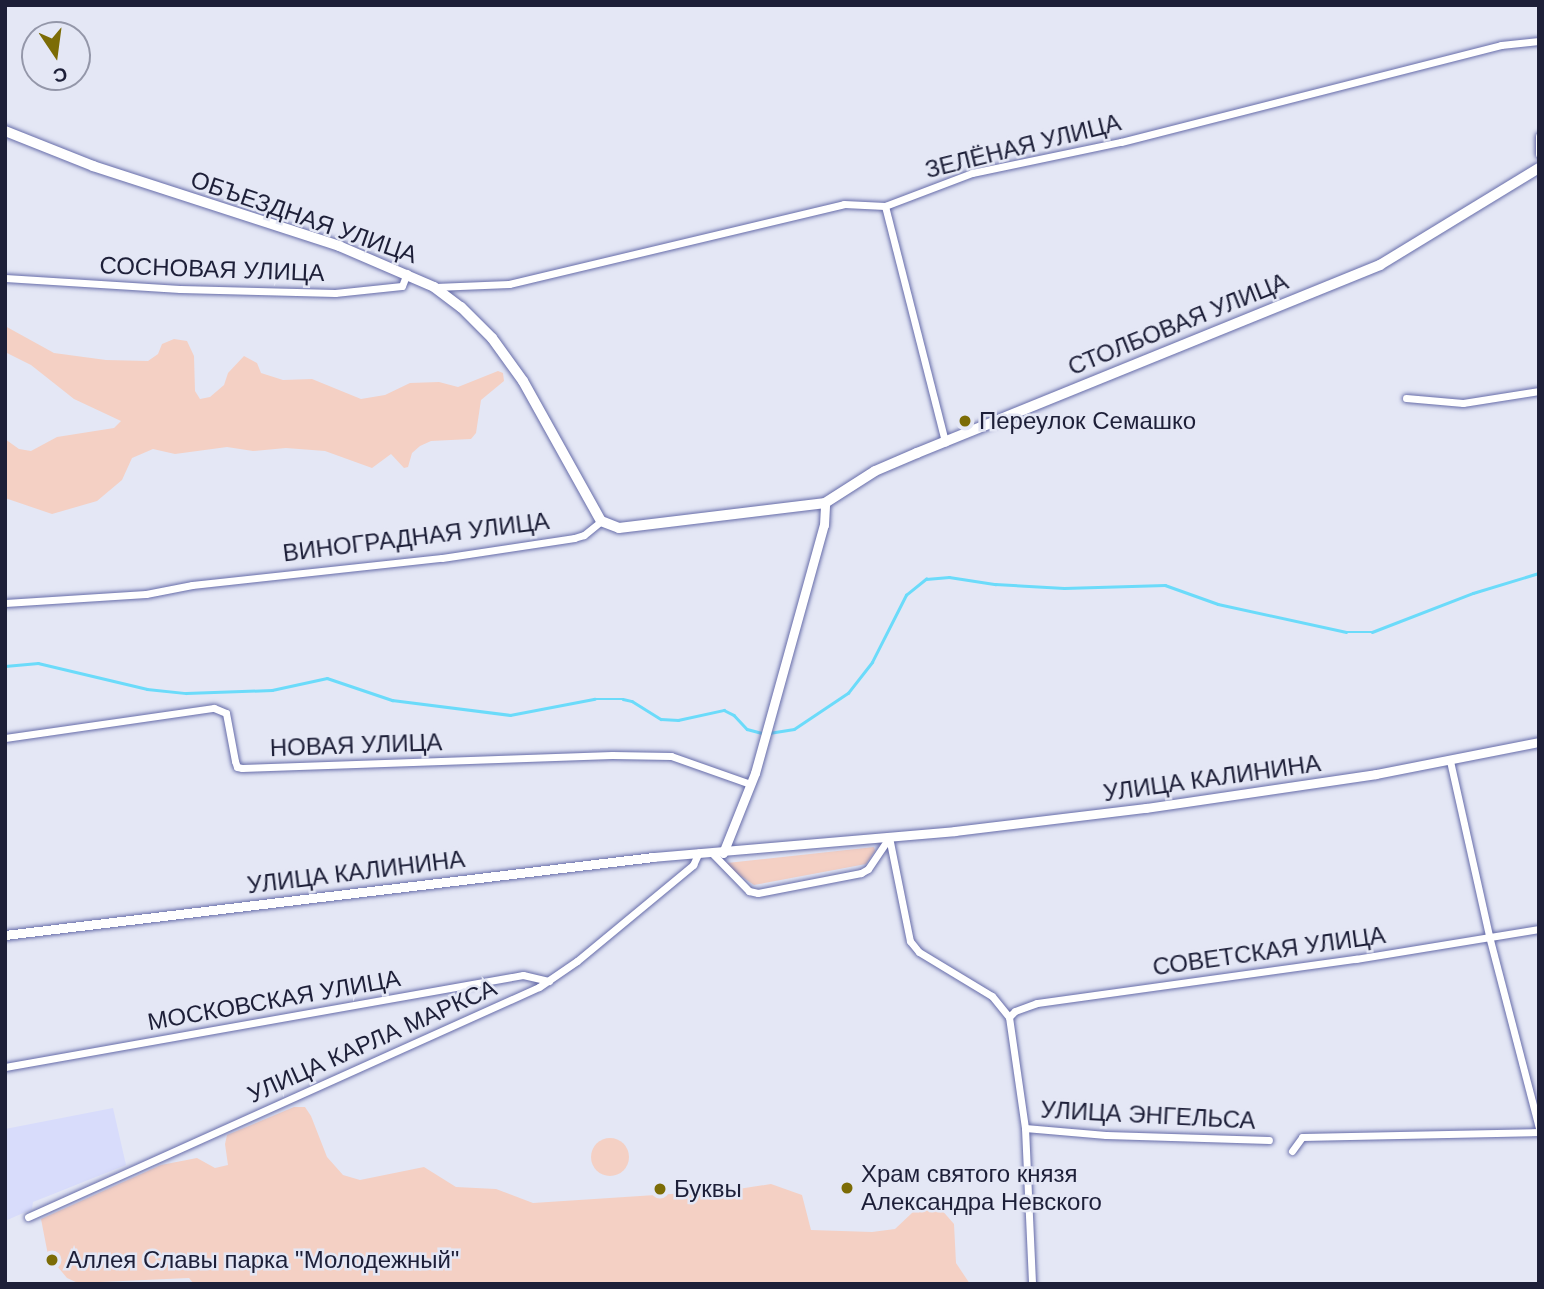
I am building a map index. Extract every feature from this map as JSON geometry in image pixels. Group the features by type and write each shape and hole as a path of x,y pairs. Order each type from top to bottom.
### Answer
{"main road":[{"name":"ОБЪЕЗДНАЯ УЛИЦА","path":"5,131 93,166 339,246 407,273 434,287 461,307 492,338 523,382 601,521"},
{"name":"СТОЛБОВАЯ УЛИЦА","path":"825,503 876,471 1380,265 1539,168"},
{"path":"601,521 620,528 640,527 825,503"}],"street":[{"name":"ЗЕЛЁНАЯ УЛИЦА","path":"434,287 509,284 844,204 885,206 972,173 1121,142 1501,45 1539,42"},
{"path":"1539,136 1539,154"},
{"path":"885,206 945,442"},
{"name":"СОСНОВАЯ УЛИЦА","path":"5,278 180,289 335,293 402,286 407,273"},
{"path":"1406,398 1463,403 1539,391"},
{"path":"825,503 824,525 763,744 750,784 718,853 749,891 758,893 860,873 868,869 889,837"},
{"name":"ВИНОГРАДНАЯ УЛИЦА","path":"5,603 146,594 192,585 442,558 584,536 601,521"},
{"name":"НОВАЯ УЛИЦА","path":"5,738 214,708 226,713 235,761 237,767 242,768 612,755 671,756 750,784"},
{"name":"УЛИЦА КАЛИНИНА","path":"5,935 699,852 718,853 889,837 1146,808 1450,761 1539,742"},
{"path":"1293,1151 1302,1137 1539,1130 1489,936 1450,761"},
{"path":"889,837 909,941 919,952 992,996 1009,1017 1025,1128 1032,1284"},
{"name":"УЛИЦА КАРЛА МАРКСА","path":"28,1217 549,981 693,865 699,852"},
{"name":"СОВЕТСКАЯ УЛИЦА","path":"1009,1017 1015,1010 1037,1003 1356,959 1539,929"},
{"name":"МОСКОВСКАЯ УЛИЦА","path":"5,1068 523,975 549,981"},
{"name":"УЛИЦА ЭНГЕЛЬСА","path":"1025,1128 1106,1135 1269,1140"}],"shaded area":[{"path":"5,326 54,353 106,360 148,361 158,354 162,344 174,339 187,341 194,356 195,391 200,399 210,397 224,385 228,373 244,356 257,363 261,373 283,380 312,379 361,399 385,395 410,383 439,382 458,387 498,371 503,373 504,381 481,400 476,433 471,439 431,441 412,453 408,467 404,468 391,454 372,468 325,451 286,448 253,451 227,447 175,454 153,449 132,458 122,480 97,501 52,514 5,498 5,439 19,449 31,451 57,437 114,428 121,421 74,399 31,365 5,352"},
{"path":"874,847 875,851 866,864 754,885 726,866 727,863"},
{"path":"294,1107 305,1107 327,1157 343,1175 360,1180 424,1167 456,1187 496,1189 533,1203 732,1190 771,1184 802,1195 811,1230 872,1232 895,1229 913,1212 940,1208 954,1224 956,1263 970,1284 194,1284 189,1278 78,1283 67,1278 48,1255 41,1219 161,1165 197,1158 215,1168 228,1165 225,1144 227,1135"},
{"path":"113,1108 126,1165 33,1202 32,1209 5,1221 5,1129"},
{"path":"610,1138 623,1144 629,1157 623,1170 610,1176 597,1170 591,1157 597,1144"}],"waterway":[{"path":"769,733 794,729 848,693 872,662 906,595 926,579 949,577 995,584 1064,588 1165,585 1218,604 1346,632 1372,632 1473,593 1539,573"},
{"path":"5,666 38,663 147,689 186,693 272,690 327,678 392,700 510,715 594,699 623,699 632,701 661,719 678,720 724,710 734,715 747,729 762,733"}],"place":[{"name":"Переулок Семашко","path":"965,421"},
{"name":"Храм святого князя Александра Невского","path":"847,1188"},
{"name":"Буквы","path":"660,1189"},
{"name":"Аллея Славы парка \"Молодежный\"","path":"52,1260"}]}
